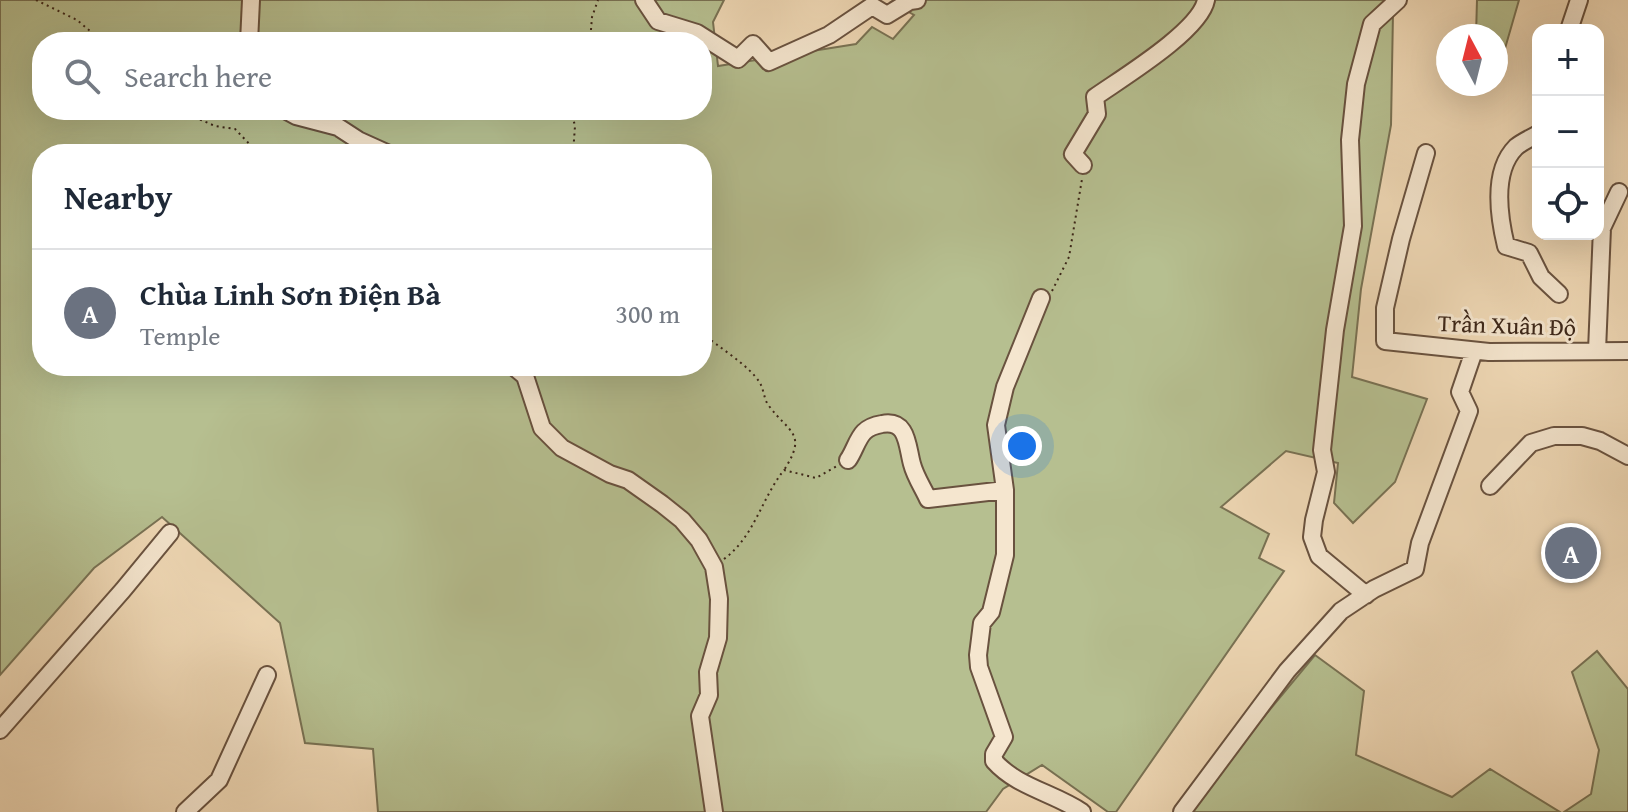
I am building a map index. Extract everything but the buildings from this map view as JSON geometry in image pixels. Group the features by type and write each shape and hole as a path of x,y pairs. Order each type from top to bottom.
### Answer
{"street":[{"path":"249,32 251,0"},
{"path":"644,0 658,21 694,32"},
{"path":"712,43 738,59 753,44 769,62 829,35 872,6 887,15 917,0"},
{"path":"1083,165 1073,154 1097,114 1095,97 1191,25 1204,9 1206,0"},
{"path":"1366,595 1319,556 1312,537 1326,472 1322,450 1330,375 1353,226 1350,140 1356,84 1372,24 1398,0"},
{"path":"1571,24 1579,0"},
{"path":"311,120 338,127 367,144"},
{"path":"1532,138 1514,149 1502,178 1499,207 1502,231 1506,246 1529,253 1541,277 1559,294"},
{"name":"Trần Xuân Độ","path":"1426,153 1385,308 1385,341 1474,351 1628,351"},
{"path":"1597,351 1602,228 1619,192"},
{"path":"1041,298 1005,387 996,425 1005,490 1005,555 991,612 982,623 978,655 979,667 1004,737 994,754 994,761 1006,773 1065,800 1082,812"},
{"path":"1182,812 1287,671 1341,611 1415,569 1420,543 1469,411 1460,392 1474,351"},
{"path":"525,376 542,428 562,448 610,474 628,480 672,512 699,540 714,567 719,599 718,638 708,672 709,695 700,716 714,812"},
{"path":"848,460 862,434 871,428 893,424 902,429 907,438 912,466 928,499 1005,490"},
{"path":"1490,486 1531,443 1554,436 1582,436 1600,441 1628,456"},
{"path":"0,730 170,533"},
{"path":"185,812 219,780 267,675"}],"path":[{"path":"36,0 77,20 91,32"},
{"path":"591,32 598,0"},
{"path":"201,120 235,129 249,144"},
{"path":"574,120 574,144"},
{"path":"1041,298 1055,289 1069,257 1077,221 1083,165"},
{"path":"712,342 759,382 768,406 787,423 795,436 794,455 770,487 754,525 737,549 714,567"},
{"path":"784,470 816,478 848,460"}],"green space":[{"path":"0,0 724,0 713,22 718,66 856,44 872,27 893,39 914,15 891,2 894,0 1398,0 1393,13 1391,125 1361,289 1352,377 1427,399 1395,482 1353,523 1334,503 1338,463 1286,451 1221,507 1269,534 1259,558 1284,571 1116,812 1108,812 1042,765 1003,789 986,812 378,812 373,749 305,743 280,623 162,517 94,568 0,675"},
{"path":"1477,0 1519,0 1508,38 1508,24 1476,24"},
{"path":"1597,651 1628,689 1628,812 1564,812 1591,794 1599,750 1572,672"},
{"path":"1315,655 1364,691 1356,755 1452,797 1490,769 1560,812 1185,812"}],"place":[{"name":"Chùa Linh Sơn Điện Bà","path":"1571,553"}]}
